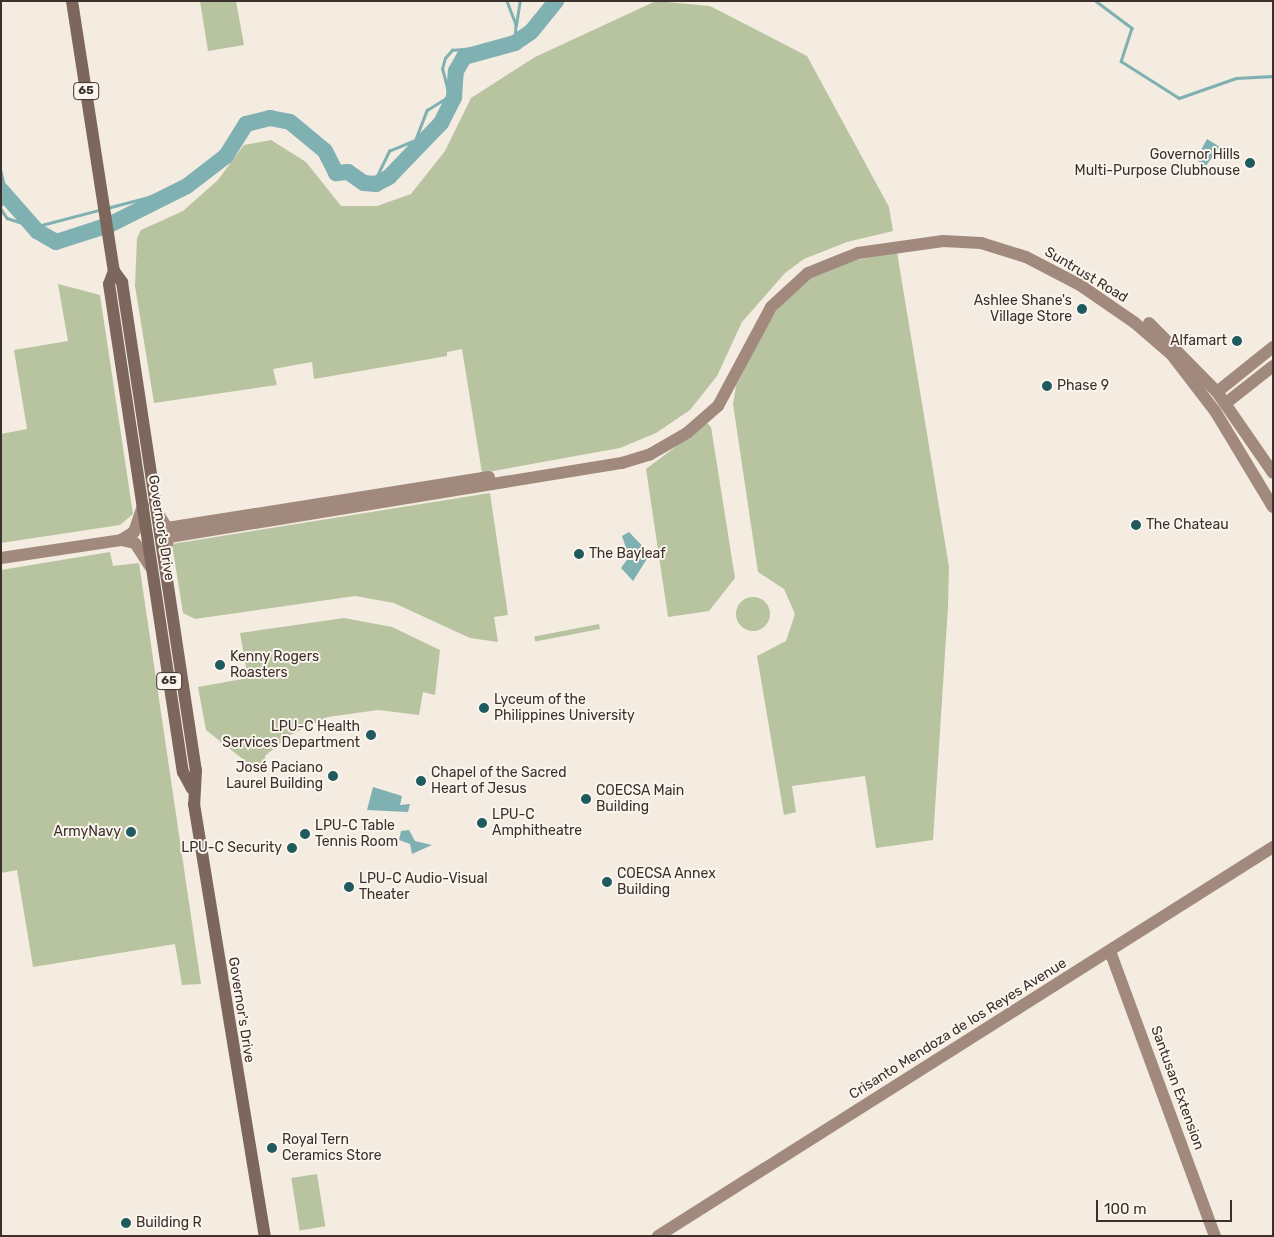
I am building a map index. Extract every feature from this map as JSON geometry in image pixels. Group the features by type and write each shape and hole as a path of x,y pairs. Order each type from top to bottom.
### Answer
{"main road":[{"name":"Governor's Drive","path":"72,1 114,271 122,282 164,553 196,770 192,789"},
{"name":"Governor's Drive","path":"114,271 109,284 183,772 192,789 264,1236"}],"street":[{"name":"Suntrust Road","path":"715,403 765,303 797,272 856,245 943,235 997,239 1048,258 1085,279 1162,333 1226,403 1273,473"},
{"name":"Suntrust Road","path":"715,403 771,307 808,274 864,252 943,241 981,243 1058,273 1156,340 1215,411 1273,506"},
{"path":"1217,392 1273,347"},
{"path":"1226,403 1273,366"},
{"path":"158,514 168,528 622,456 672,435 715,403"},
{"path":"164,553 169,537 636,460 687,433 715,403"},
{"path":"121,540 134,532 143,506"},
{"path":"1,558 121,540 135,543 153,570"},
{"name":"Crisanto Mendoza de los Reyes Avenue","path":"658,1236 1273,847"},
{"name":"Santusan Extension","path":"1110,951 1215,1236"}],"green space":[{"path":"200,1 236,1 244,45 208,51"},
{"path":"656,1 710,6 807,56 889,207 893,231 847,242 804,259 785,273 742,322 717,376 690,410 656,433 620,448 482,473 462,349 447,352 447,356 314,379 312,362 273,369 277,385 154,403 135,286 137,238 141,230 183,211 218,180 244,145 271,140 306,162 341,206 377,206 411,194 445,151 471,98 535,57"},
{"path":"897,252 949,567 948,607 933,840 876,848 865,776 792,786 796,812 784,815 757,656 786,641 795,614 784,589 758,572 733,404 736,386 760,336 782,302 815,275 846,262"},
{"path":"58,284 100,295 133,514 120,525 1,543 1,434 27,429 14,350 68,341"},
{"path":"707,423 711,427 735,578 709,611 668,617 646,469"},
{"path":"490,493 508,615 494,617 498,642 470,638 394,603 355,596 195,619 183,613 172,544"},
{"path":"110,552 113,566 139,563 201,984 182,985 175,944 33,967 17,870 1,873 1,570"},
{"path":"753,597 760,598 765,602 769,607 769,621 765,626 760,630 753,631 746,630 741,626 737,621 736,614 737,607 741,602 746,598"},
{"path":"344,618 392,627 440,650 435,695 423,692 419,715 378,710 328,717 290,735 265,756 265,766 254,768 206,730 198,687 248,678 240,633"},
{"path":"599,624 600,629 535,642 534,637"},
{"path":"317,1174 325,1226 300,1230 291,1178"}],"water":[{"path":"1207,139 1220,147 1205,167 1196,159"},
{"path":"629,532 650,554 633,581 621,568 629,557 622,536"},
{"path":"373,787 402,796 400,805 410,804 408,812 367,810"},
{"path":"409,830 415,841 432,845 412,854 410,844 399,840 401,831"}],"waterway":[{"path":"507,1 516,25 515,43"},
{"path":"516,25 520,1"},
{"path":"1,190 37,231 56,242 109,225 187,186 226,156 246,124 270,118 290,122 325,151 336,173 348,172 364,183 376,184 389,177 441,123 454,97 456,71 464,57 515,43 531,32 556,1"},
{"path":"1096,1 1132,28 1121,61 1179,98 1236,78 1273,76"},
{"path":"451,104 442,69 445,58 452,50 495,46"},
{"path":"416,138 427,110 449,96 455,85"},
{"path":"373,184 389,151 432,133"},
{"path":"1,171 7,196 1,206"},
{"path":"107,208 183,188"},
{"path":"1,209 7,218 34,227 99,210"}],"place":[{"name":"Governor Hills Multi-Purpose Clubhouse","path":"1250,163"},
{"name":"Ashlee Shane's Village Store","path":"1082,309"},
{"name":"Alfamart","path":"1237,341"},
{"name":"Phase 9","path":"1047,386"},
{"name":"The Chateau","path":"1136,525"},
{"name":"The Bayleaf","path":"579,554"},
{"name":"Kenny Rogers Roasters","path":"220,665"},
{"name":"Lyceum of the Philippines University","path":"484,708"},
{"name":"LPU-C Health Services Department","path":"371,735"},
{"name":"José Paciano Laurel Building","path":"333,776"},
{"name":"Chapel of the Sacred Heart of Jesus","path":"421,781"},
{"name":"COECSA Main Building","path":"586,799"},
{"name":"LPU-C Amphitheatre","path":"482,823"},
{"name":"ArmyNavy","path":"131,832"},
{"name":"LPU-C Table Tennis Room","path":"305,834"},
{"name":"LPU-C Security","path":"292,848"},
{"name":"COECSA Annex Building","path":"607,882"},
{"name":"LPU-C Audio-Visual Theater","path":"349,887"},
{"name":"Royal Tern Ceramics Store","path":"272,1148"},
{"name":"Building R","path":"126,1223"}]}
